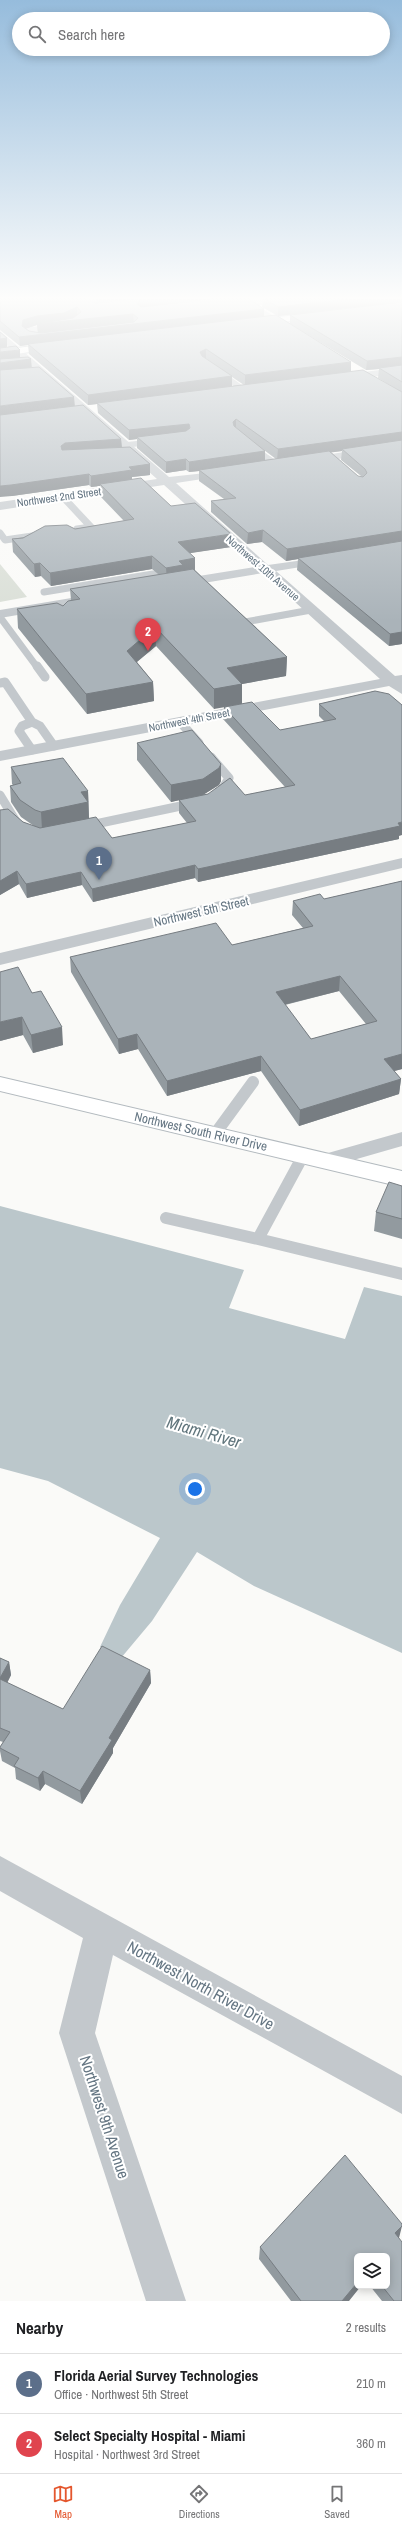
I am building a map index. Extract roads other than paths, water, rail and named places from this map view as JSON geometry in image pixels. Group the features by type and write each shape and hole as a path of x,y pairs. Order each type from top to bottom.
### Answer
{"main road":[{"name":"Northwest South River Drive","path":"0,1084 304,1154 402,1179"}],"street":[{"name":"Northwest 10th Avenue","path":"81,406 128,451 166,482 311,610 399,683"},
{"path":"72,412 98,409"},
{"path":"262,467 336,460 402,446"},
{"name":"Northwest 2nd Street","path":"0,506 240,470"},
{"path":"150,589 342,557"},
{"path":"0,614 54,608 104,596"},
{"name":"Northwest 4th Street","path":"0,756 399,683"},
{"name":"Northwest 5th Street","path":"0,959 402,863"},
{"path":"329,1160 402,1139"},
{"name":"Northwest North River Drive","path":"0,1873 402,2096"},
{"name":"Northwest 9th Avenue","path":"102,1930 77,2033 166,2301"}],"lane":[{"path":"128,451 164,440"},
{"path":"247,441 284,464"},
{"path":"63,497 91,527 68,531"},
{"path":"0,533 5,540 44,534"},
{"path":"44,592 153,574 165,586"},
{"path":"261,636 242,619 311,610"},
{"path":"0,618 45,677"},
{"path":"0,683 5,682 32,722 40,726 54,746"},
{"path":"32,722 22,726 19,731 20,736 32,750"},
{"path":"73,829 208,799 223,790 228,783 229,778 180,722"},
{"path":"0,795 21,829 26,832"},
{"path":"215,1134 253,1082"},
{"path":"258,1239 304,1154"},
{"path":"166,1218 402,1274"}],"water":[{"name":"Miami River","path":"0,1206 244,1270 229,1308 345,1339 364,1287 402,1296 402,1653 254,1586 197,1552 152,1621 121,1658 100,1647 120,1605 160,1538 48,1481 0,1468"}],"place":[{"name":"Select Specialty Hospital - Miami","path":"148,651"},
{"name":"Florida Aerial Survey Technologies","path":"99,880"}]}
